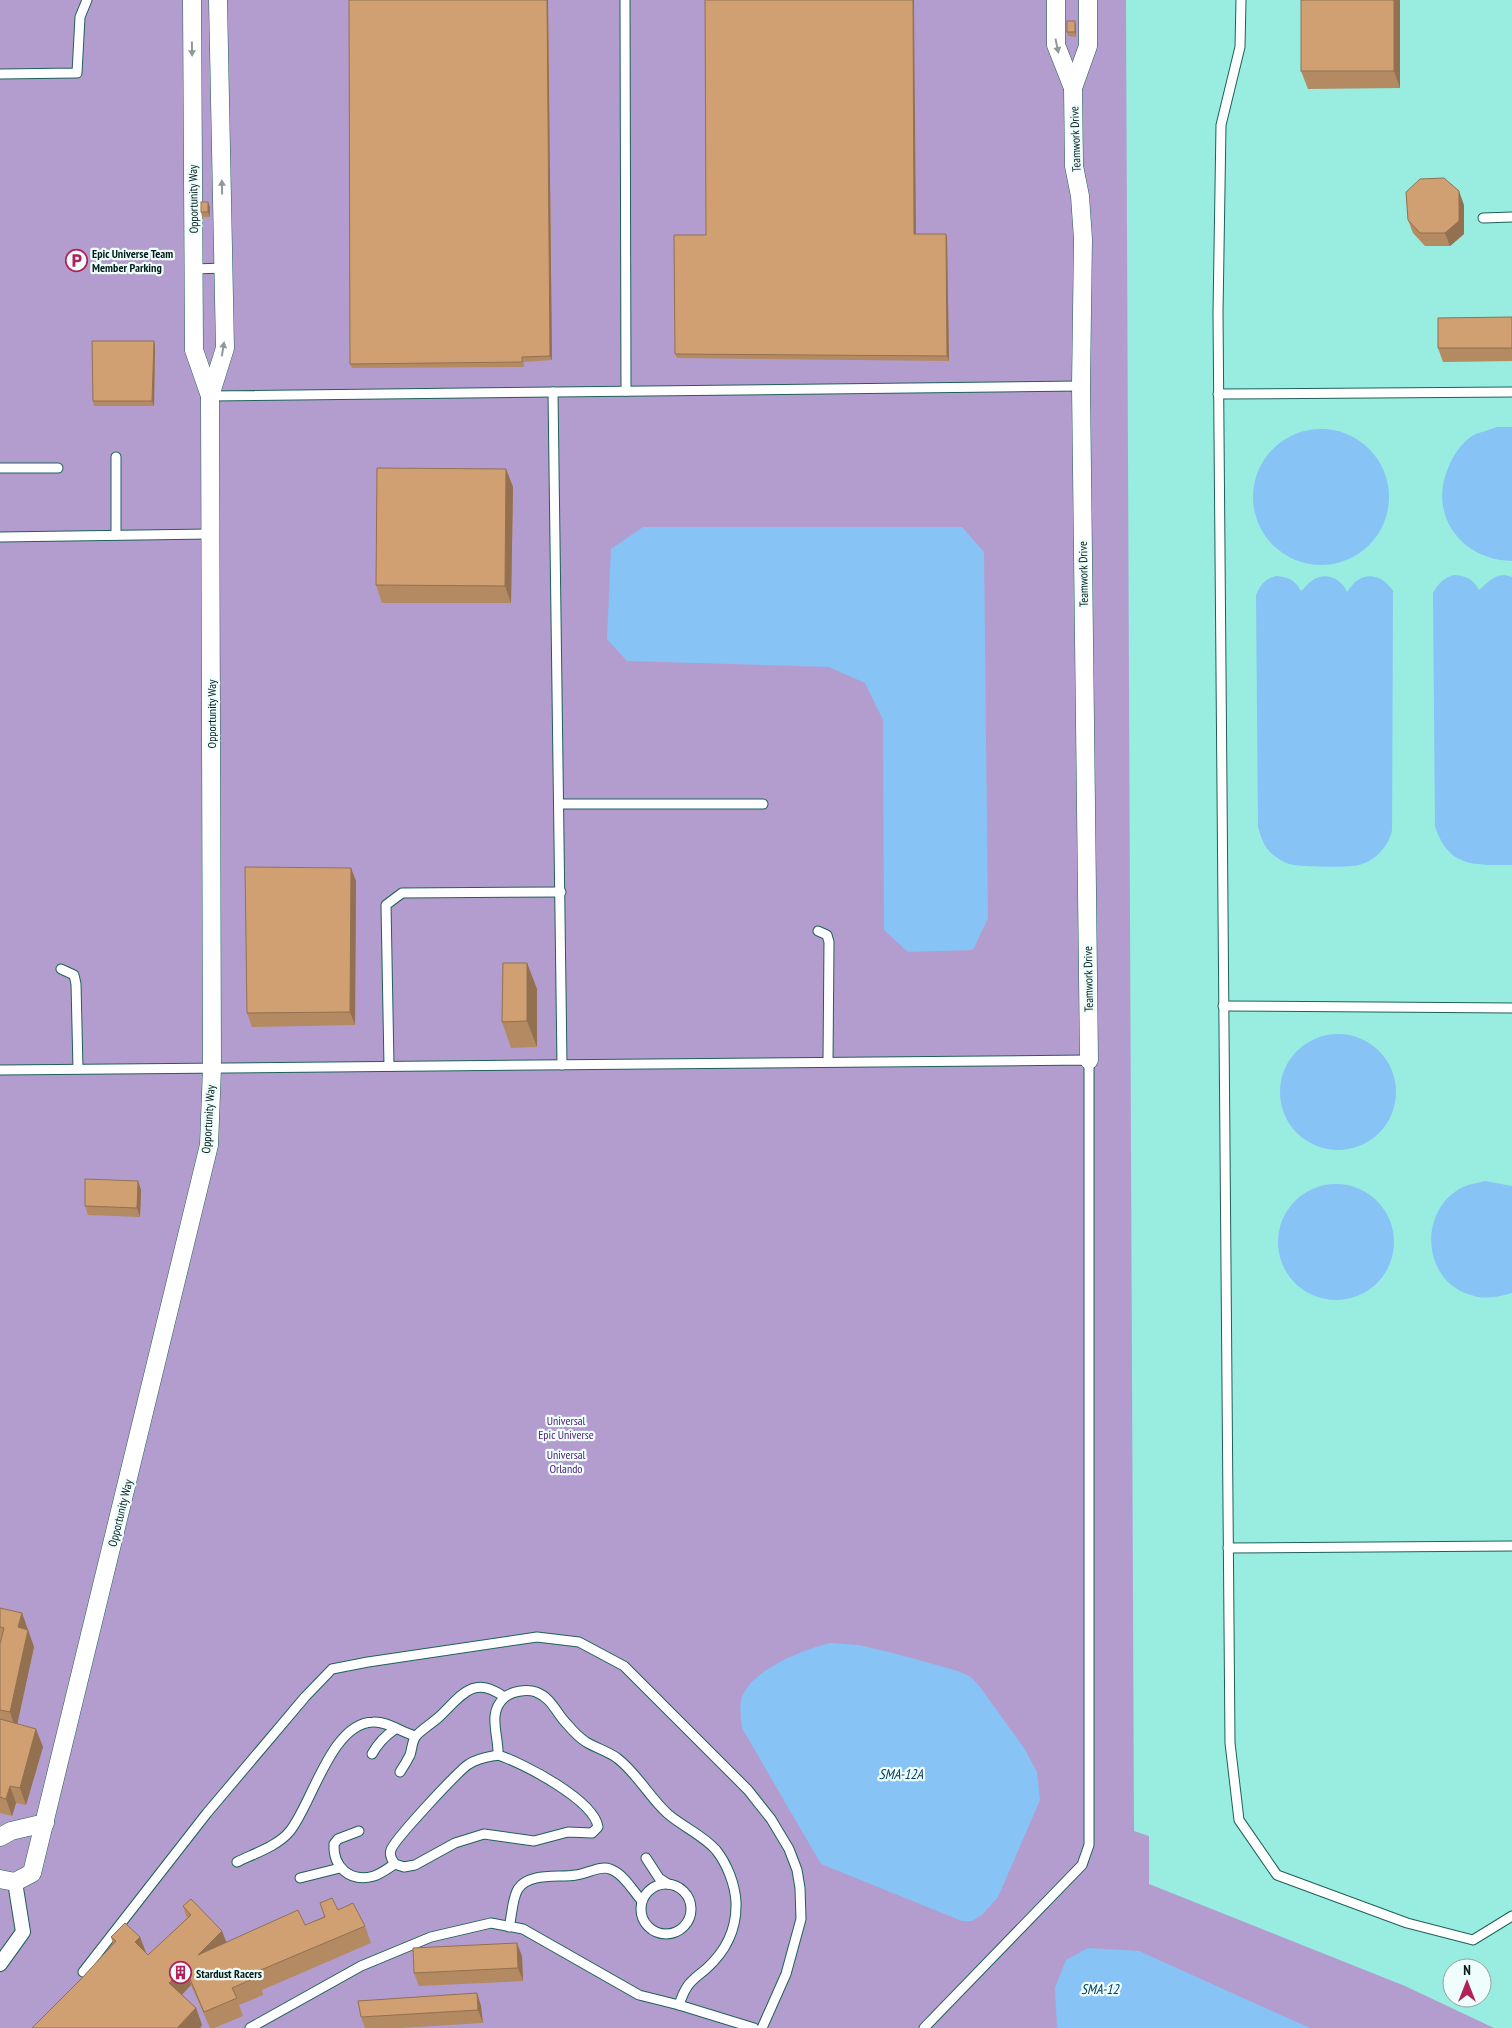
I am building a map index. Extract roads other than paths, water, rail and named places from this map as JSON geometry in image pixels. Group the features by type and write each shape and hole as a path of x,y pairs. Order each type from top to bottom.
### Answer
{"street":[{"name":"Opportunity Way","path":"192,0 194,350 210,396"},
{"name":"Opportunity Way","path":"8,1880 32,1873 209,1145 212,1068 210,396 225,348 218,0"},
{"name":"Teamwork Drive","path":"1056,0 1056,45 1073,88"},
{"name":"Teamwork Drive","path":"1088,0 1088,46 1073,88 1074,166 1080,196 1083,239 1081,386 1089,1060"},
{"path":"0,1837 12,1831 45,1823"},
{"path":"0,1964 24,1932 8,1880"}],"lane":[{"path":"0,74 78,73 80,17 87,0"},
{"path":"625,0 626,391"},
{"path":"1242,0 1240,47 1221,125 1218,314 1230,1743 1239,1820 1277,1875 1407,1923 1473,1940 1512,1916"},
{"path":"1483,218 1512,217"},
{"path":"194,269 224,268"},
{"path":"210,396 1081,386"},
{"path":"554,392 562,1065"},
{"path":"1218,394 1512,392"},
{"path":"116,457 116,535"},
{"path":"0,468 58,468"},
{"path":"0,537 210,534"},
{"path":"560,804 763,804"},
{"path":"389,1066 386,905 402,893 560,892"},
{"path":"818,931 827,935 829,942 828,1062"},
{"path":"61,969 74,975 76,984 78,1069"},
{"path":"1223,1006 1512,1008"},
{"path":"0,1070 1089,1060 1089,1845 1082,1865 924,2028"},
{"path":"1228,1548 1512,1546"},
{"path":"83,1972 207,1813 305,1697 332,1669 537,1637 578,1642 624,1666 748,1790 771,1819 789,1849 797,1870 800,1888 801,1919 786,1974 762,2028"},
{"path":"400,1772 410,1754 416,1736 462,1694 472,1688 486,1686 504,1697"},
{"path":"498,1755 494,1718 497,1708 504,1697 524,1690 535,1691 547,1697 566,1723 585,1741 615,1757 626,1766 668,1814 709,1842 726,1866 735,1890 735,1923 720,1955 687,1986 679,2005"},
{"path":"237,1862 289,1833 326,1762 353,1729 367,1722 385,1723 395,1729 416,1736"},
{"path":"372,1754 382,1740 395,1729"},
{"path":"498,1755 525,1766 575,1798 590,1810 597,1820 598,1827 592,1833 568,1832 534,1841 484,1834 455,1843 415,1865 404,1867 395,1864 391,1858 391,1850 400,1835 425,1808 467,1765 480,1758 498,1755"},
{"path":"359,1831 338,1840 334,1844 336,1860 340,1868 347,1873 368,1878 376,1876 395,1864"},
{"path":"509,1927 518,1889 527,1882 539,1878 587,1874 602,1868 610,1869 621,1876 642,1902 643,1917 653,1930 668,1934 683,1928 691,1914 691,1905 683,1890 659,1878 646,1858"},
{"path":"300,1878 340,1868"},
{"path":"642,1902 652,1888 668,1884"},
{"path":"250,2028 361,1966 431,1938 491,1923 523,1929 639,1995 754,2028"}],"water":[{"path":"1497,427 1512,427 1512,561 1494,559 1464,543 1453,531 1446,517 1442,501 1443,484 1451,462 1458,450 1472,436"},
{"path":"1321,429 1347,434 1369,449 1384,471 1389,497 1384,523 1369,545 1347,560 1321,565 1295,560 1273,545 1258,523 1253,497 1258,471 1273,449 1295,434"},
{"path":"643,527 962,527 984,552 988,918 973,950 908,952 884,930 883,720 865,683 829,667 627,661 607,639 611,549"},
{"path":"1454,575 1469,579 1479,590 1497,576 1512,577 1512,865 1475,864 1455,857 1447,850 1435,826 1433,593 1441,582"},
{"path":"1276,576 1291,580 1301,591 1318,577 1328,576 1341,583 1347,592 1358,580 1363,577 1373,576 1386,583 1393,591 1392,830 1388,842 1380,852 1370,860 1359,865 1324,867 1287,863 1269,851 1263,842 1258,827 1256,595 1264,582"},
{"path":"1338,1034 1360,1038 1379,1051 1392,1070 1396,1092 1392,1114 1379,1133 1360,1146 1338,1150 1316,1146 1297,1133 1284,1114 1280,1092 1284,1070 1297,1051 1316,1038"},
{"path":"1485,1181 1512,1186 1512,1293 1486,1298 1476,1297 1454,1287 1442,1275 1435,1260 1431,1244 1433,1227 1438,1211 1448,1197 1463,1187"},
{"path":"1336,1184 1358,1188 1377,1201 1390,1220 1394,1242 1390,1264 1377,1283 1358,1296 1336,1300 1314,1296 1295,1283 1282,1264 1278,1242 1282,1220 1295,1201 1314,1188"},
{"name":"SMA-12A","path":"831,1643 859,1645 893,1653 958,1671 971,1677 1024,1748 1037,1772 1040,1800 998,1897 982,1915 972,1921 962,1921 821,1864 742,1728 740,1708 742,1697 757,1678 768,1669 794,1655"},
{"name":"SMA-12","path":"1088,1948 1139,1951 1310,2028 1057,2028 1055,1988 1066,1960"}],"place":[{"name":"Epic Universe Team Member Parking","path":"76,260"},
{"name":"Stardust Racers","path":"180,1973"}],"park label":[{"name":"Universal Epic Universe","path":"566,1427"},
{"name":"Universal Orlando","path":"566,1461"}]}
